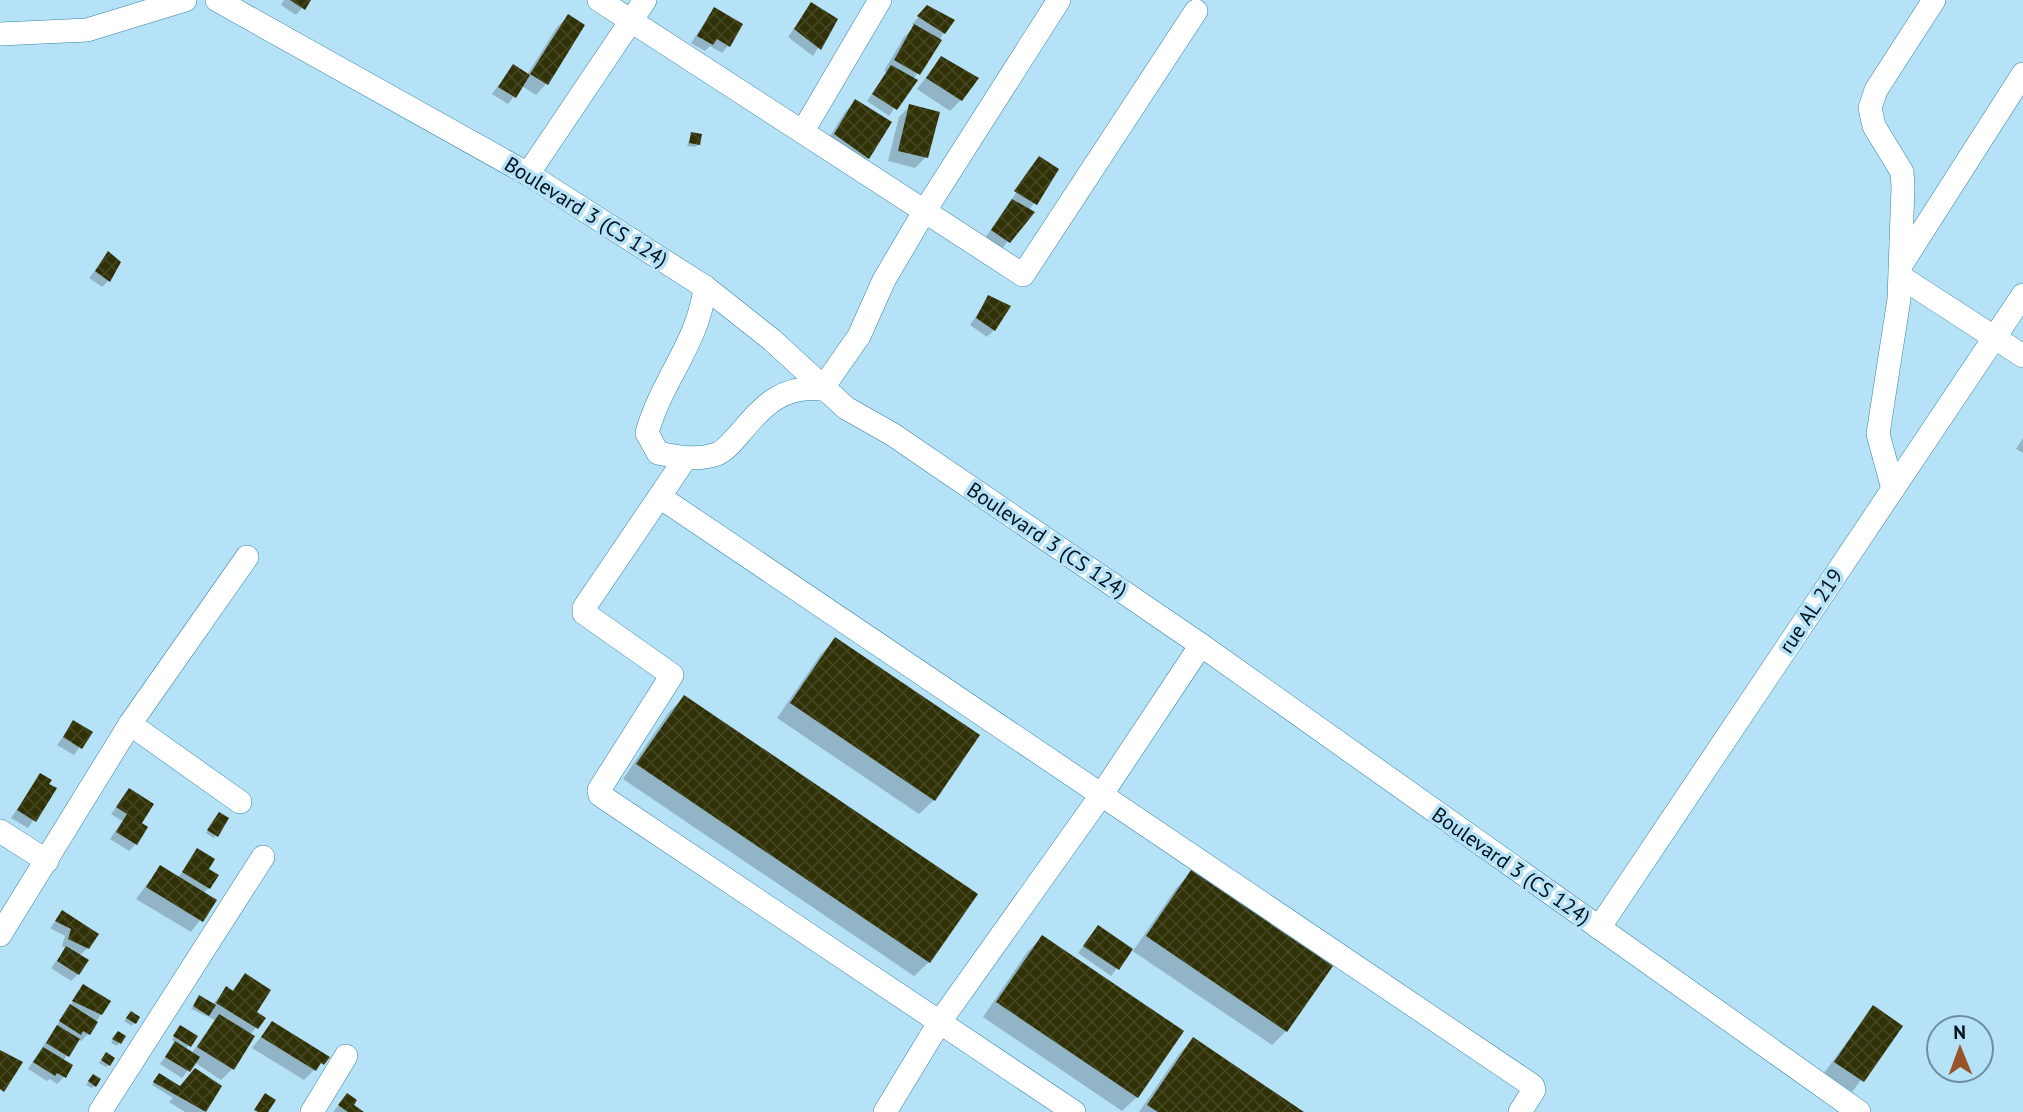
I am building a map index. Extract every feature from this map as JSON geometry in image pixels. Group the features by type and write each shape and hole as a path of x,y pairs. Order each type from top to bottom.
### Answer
{"street":[{"path":"0,34 86,30 186,0"},
{"name":"Boulevard 3 (CS 124)","path":"217,0 528,174 705,287 772,340 846,408 892,434 1201,645 1859,1112"},
{"path":"600,0 1023,275 1196,11"},
{"path":"528,174 645,0"},
{"path":"705,287 703,306 692,335 654,409 647,433 657,453 685,459 720,453 751,419 784,391 804,387 822,388 859,336 884,280 924,212 1059,0"},
{"path":"1893,489 1878,434 1901,271 1902,172 1874,127 1870,108 1876,90 1934,0"},
{"path":"803,131 869,4"},
{"path":"1901,271 2023,74"},
{"path":"1901,271 2023,356"},
{"name":"rue AL 219","path":"1599,928 2023,295"},
{"path":"685,459 584,608 584,613 671,675 598,790 600,795 1074,1112"},
{"path":"660,497 1533,1086 1534,1090 1520,1112"},
{"path":"0,935 130,724 247,557"},
{"path":"885,1112 939,1023 1102,794 1201,645"},
{"path":"130,724 240,802"},
{"path":"0,831 47,861"},
{"path":"100,1112 263,857"},
{"path":"312,1112 346,1056"}],"building":[{"path":"290,0 311,0 305,10"},
{"path":"811,2 838,19 821,50 794,29"},
{"path":"927,5 955,20 945,34 917,16"},
{"path":"714,7 743,24 730,47 717,39 713,45 697,36"},
{"path":"568,14 585,25 548,85 530,74"},
{"path":"914,24 942,40 920,75 894,60"},
{"path":"941,56 979,78 962,101 926,78"},
{"path":"513,64 530,75 516,98 498,87"},
{"path":"891,65 918,80 897,110 872,94"},
{"path":"855,99 892,122 869,159 834,134"},
{"path":"909,104 940,112 928,158 898,151"},
{"path":"691,132 702,134 700,145 689,143"},
{"path":"1039,156 1059,169 1037,205 1014,191"},
{"path":"1012,199 1035,212 1010,243 991,230"},
{"path":"108,251 121,262 110,282 95,271"},
{"path":"988,295 1011,306 995,331 976,318"},
{"path":"835,637 980,735 935,801 790,703"},
{"path":"684,695 978,894 930,963 636,764"},
{"path":"73,720 93,732 82,749 63,737"},
{"path":"40,773 52,780 49,784 57,788 36,822 17,810"},
{"path":"129,788 154,804 142,823 148,827 137,845 116,832 127,814 116,807"},
{"path":"219,812 229,818 218,837 207,830"},
{"path":"197,848 215,859 209,869 219,875 210,889 182,872"},
{"path":"160,865 217,900 203,922 146,887"},
{"path":"1191,870 1333,966 1287,1032 1146,936"},
{"path":"62,910 99,934 89,949 68,939 71,929 55,921"},
{"path":"1098,925 1133,949 1119,970 1083,946"},
{"path":"1042,935 1184,1031 1138,1098 996,1002"},
{"path":"66,946 89,960 79,975 57,961"},
{"path":"245,973 271,990 257,1012 266,1018 258,1029 216,1003 226,986 233,991"},
{"path":"83,984 111,1001 102,1015 72,1001"},
{"path":"199,995 216,1005 209,1016 193,1006"},
{"path":"70,1004 98,1022 90,1035 83,1031 81,1035 59,1021"},
{"path":"1873,1005 1903,1026 1864,1082 1834,1062"},
{"path":"131,1011 140,1017 136,1024 126,1018"},
{"path":"219,1014 255,1036 234,1070 197,1047"},
{"path":"272,1021 330,1057 324,1065 321,1063 316,1071 261,1037"},
{"path":"57,1025 80,1039 69,1057 46,1043"},
{"path":"180,1025 198,1036 191,1047 173,1036"},
{"path":"118,1031 126,1036 121,1044 112,1039"},
{"path":"1193,1037 1304,1112 1158,1112 1147,1105"},
{"path":"175,1041 200,1057 190,1072 165,1057"},
{"path":"43,1047 73,1065 66,1078 57,1073 55,1076 33,1062"},
{"path":"0,1050 23,1062 4,1092 0,1089"},
{"path":"106,1052 115,1058 110,1066 101,1060"},
{"path":"195,1068 222,1086 206,1112 153,1082 159,1073 180,1086"},
{"path":"93,1074 101,1079 96,1087 88,1081"},
{"path":"265,1093 276,1100 268,1112 254,1110"},
{"path":"347,1093 357,1100 354,1105 364,1112 348,1112 338,1105"}]}
